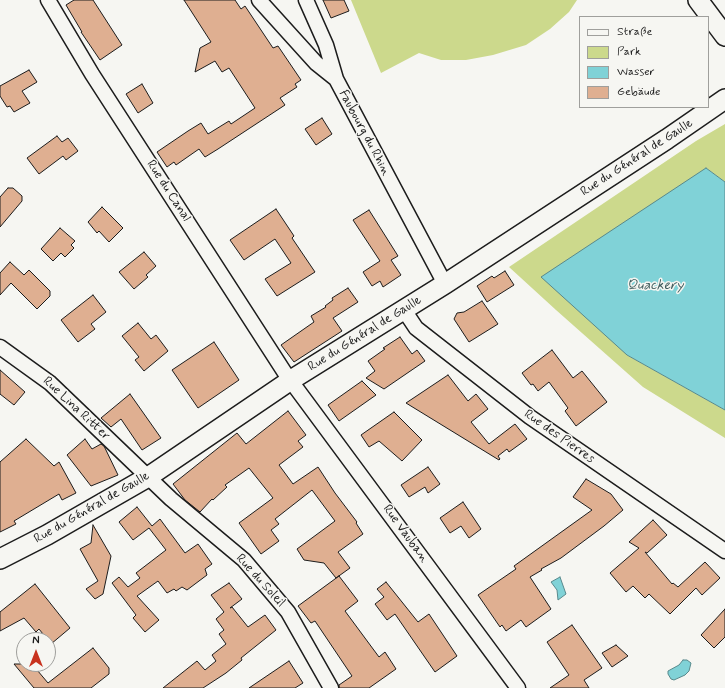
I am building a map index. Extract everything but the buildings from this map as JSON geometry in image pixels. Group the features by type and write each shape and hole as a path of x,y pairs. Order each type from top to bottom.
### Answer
{"street":[{"name":"Rue du Canal","path":"48,0 92,74 291,380"},
{"name":"Faubourg du Rhin","path":"259,0 316,64 336,79 445,284"},
{"path":"306,0 326,45 336,79"},
{"path":"698,0 725,36"},
{"name":"Rue du Général de Gaulle","path":"0,559 47,535 148,477 291,380 445,284 667,139 725,99"},
{"name":"Rue des Pierres","path":"404,310 416,328 530,418 725,551"},
{"name":"Rue Lina Ritter","path":"0,347 50,383 148,477"},
{"name":"Rue Vauban","path":"291,380 518,688"},
{"name":"Rue du Soleil","path":"148,477 171,499 244,560 288,612 331,688"}],"green space":[{"path":"351,0 577,0 569,12 550,29 526,45 493,55 466,60 441,60 419,53 381,73"},
{"path":"725,124 725,182 706,168 627,355 725,410 725,438 643,387 509,267 696,141"}],"water":[{"name":"Quackery","path":"706,168 725,182 725,410 627,355 541,277"},
{"path":"560,577 566,594 558,600 557,590 551,582"},
{"path":"683,660 687,660 691,663 689,671 685,675 674,680 671,679 668,671 679,665"}]}
